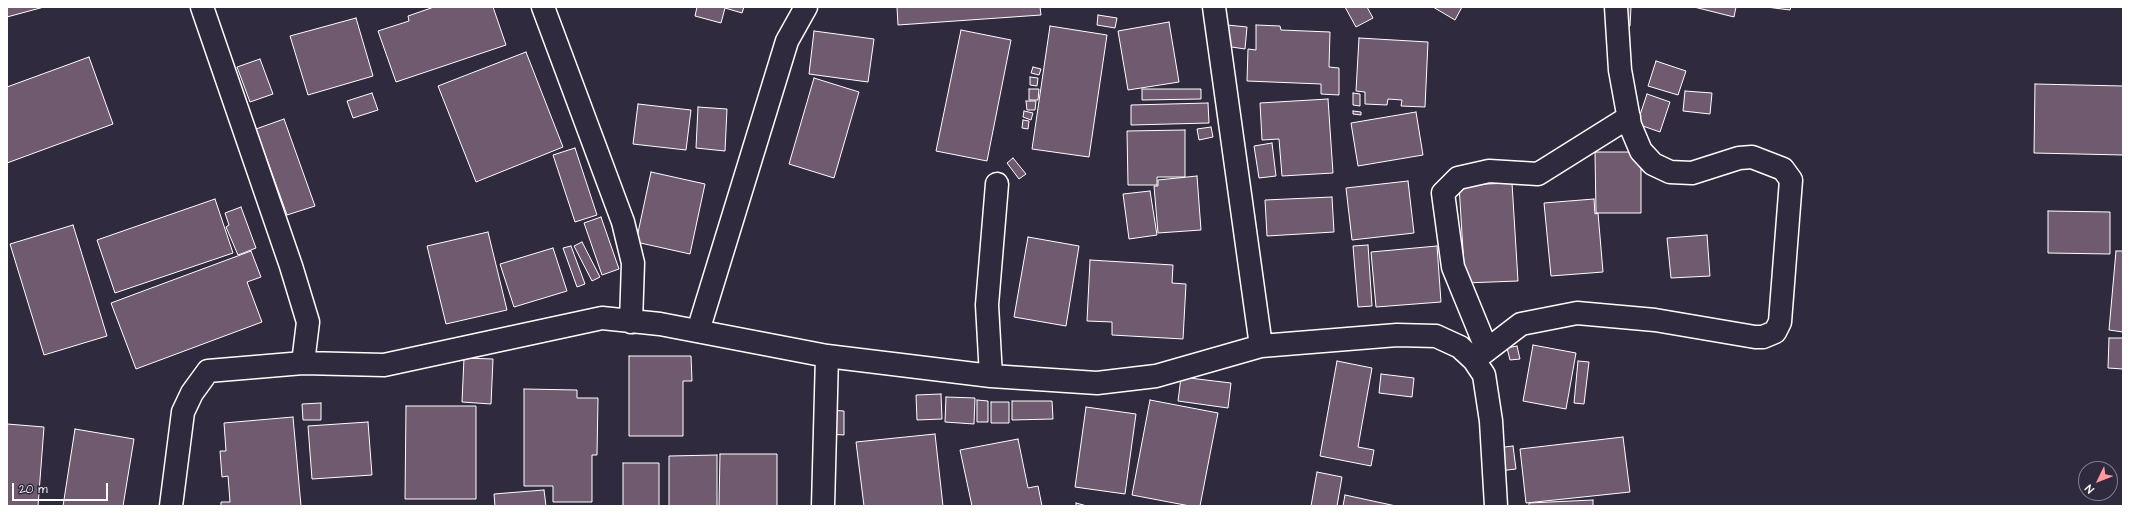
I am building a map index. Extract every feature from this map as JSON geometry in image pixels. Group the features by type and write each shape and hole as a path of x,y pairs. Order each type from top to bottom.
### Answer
{"street":[{"path":"202,7 291,266 308,322 303,363"},
{"path":"543,7 623,222 633,263 631,322"},
{"path":"698,331 786,40 806,7"},
{"path":"1214,7 1261,346"},
{"path":"1480,355 1521,324 1577,314 1655,320 1755,337 1763,337 1775,332 1780,322 1782,312 1791,180 1783,169 1752,157 1739,158 1692,173 1670,172 1653,164 1641,151 1629,117 1620,70 1616,7"},
{"path":"1496,506 1491,421 1484,375 1480,355 1453,267 1442,193 1458,178 1489,171 1538,174 1629,117"},
{"path":"990,376 987,305 997,184"},
{"path":"171,506 183,412 192,393 208,372 303,363 384,365 602,318 698,331 827,356 990,376 1097,383 1156,376 1261,346 1397,335 1436,336 1480,355"},
{"path":"823,506 827,356"}],"building":[{"path":"7,7 44,7 7,17"},
{"path":"434,7 493,7 506,45 396,82 378,31 409,21 408,16"},
{"path":"697,7 744,7 742,13 725,8 721,23 695,16"},
{"path":"897,7 1040,7 1041,15 898,25"},
{"path":"1345,7 1367,7 1373,18 1356,27"},
{"path":"1433,7 1462,7 1455,20"},
{"path":"1620,7 1631,7 1630,26 1619,26"},
{"path":"1694,7 1736,7 1734,17"},
{"path":"1766,7 1791,7 1790,10"},
{"path":"1098,15 1117,18 1115,28 1097,25"},
{"path":"356,18 373,76 308,95 290,36"},
{"path":"1169,22 1179,82 1128,90 1118,31"},
{"path":"1227,25 1247,27 1245,49 1225,46"},
{"path":"1256,25 1280,26 1281,30 1330,32 1329,67 1339,68 1339,95 1321,94 1321,84 1247,81 1248,49 1256,50"},
{"path":"1050,26 1107,35 1089,157 1032,149"},
{"path":"961,30 1011,40 987,161 936,151"},
{"path":"814,31 874,39 868,82 809,74"},
{"path":"1359,38 1428,42 1425,107 1401,106 1402,100 1388,99 1387,105 1365,104 1365,92 1356,91"},
{"path":"526,52 563,147 476,182 438,86"},
{"path":"89,57 113,124 7,163 7,87"},
{"path":"260,59 273,94 250,102 237,67"},
{"path":"1656,61 1686,71 1678,95 1648,86"},
{"path":"1033,67 1041,69 1039,75 1031,73"},
{"path":"1030,77 1038,78 1037,86 1030,85"},
{"path":"814,78 859,92 834,178 789,164"},
{"path":"2035,84 2123,86 2123,155 2034,153"},
{"path":"1029,89 1039,89 1038,100 1029,100"},
{"path":"1142,89 1201,89 1201,99 1142,100"},
{"path":"1685,91 1712,93 1710,114 1683,111"},
{"path":"372,93 378,110 353,118 347,101"},
{"path":"1353,93 1360,94 1360,106 1353,105"},
{"path":"1647,94 1670,102 1660,132 1637,124"},
{"path":"1328,99 1333,173 1282,176 1279,139 1262,140 1260,103"},
{"path":"1026,101 1036,101 1035,110 1027,110"},
{"path":"1208,103 1209,123 1131,125 1131,105"},
{"path":"638,104 691,110 686,150 633,144"},
{"path":"698,107 727,109 725,151 696,148"},
{"path":"1024,111 1033,113 1031,120 1023,117"},
{"path":"1353,111 1361,112 1361,115 1353,114"},
{"path":"1416,112 1423,155 1358,166 1351,123"},
{"path":"284,119 315,206 287,215 256,129"},
{"path":"1023,120 1029,121 1028,129 1022,128"},
{"path":"1211,127 1213,137 1199,140 1197,129"},
{"path":"1185,130 1185,177 1157,177 1157,185 1128,185 1127,131"},
{"path":"1272,143 1276,176 1259,178 1254,146"},
{"path":"575,148 597,215 575,222 553,155"},
{"path":"1595,152 1641,152 1641,213 1596,213"},
{"path":"1013,158 1026,174 1019,179 1007,163"},
{"path":"651,172 705,184 690,254 636,242"},
{"path":"1197,176 1201,230 1158,233 1154,186 1158,186 1158,180"},
{"path":"1408,181 1414,233 1352,240 1346,188"},
{"path":"1512,183 1518,281 1465,283 1459,185"},
{"path":"1150,191 1157,235 1129,239 1123,194"},
{"path":"1332,197 1334,232 1267,236 1265,200"},
{"path":"215,199 233,253 115,293 97,240"},
{"path":"1594,199 1595,214 1598,213 1603,272 1551,276 1544,203"},
{"path":"241,207 256,248 238,255 226,227 229,225 225,213"},
{"path":"2048,211 2110,212 2110,254 2048,253"},
{"path":"601,217 619,269 602,275 584,223"},
{"path":"73,225 107,336 44,355 10,244"},
{"path":"488,232 507,310 446,324 427,246"},
{"path":"1707,235 1710,276 1671,278 1667,238"},
{"path":"1028,237 1079,246 1066,326 1014,317"},
{"path":"582,242 600,277 592,281 574,246"},
{"path":"1368,245 1372,306 1358,307 1353,246"},
{"path":"571,246 585,284 577,287 563,248"},
{"path":"1437,246 1441,302 1376,307 1371,252"},
{"path":"553,248 567,291 514,307 500,264"},
{"path":"251,251 261,277 247,282 262,322 136,369 111,303"},
{"path":"2116,251 2123,251 2123,332 2109,330"},
{"path":"1090,260 1173,265 1172,283 1186,284 1183,339 1112,335 1112,322 1087,321"},
{"path":"2109,338 2123,338 2123,369 2108,368"},
{"path":"1533,345 1576,353 1566,409 1523,401"},
{"path":"1517,346 1520,359 1510,360 1507,348"},
{"path":"629,356 691,356 692,381 683,381 683,436 629,436"},
{"path":"464,358 493,359 491,404 462,402"},
{"path":"1337,361 1372,368 1358,447 1374,450 1371,466 1320,456"},
{"path":"1578,361 1589,362 1584,404 1574,403"},
{"path":"1381,374 1414,378 1412,397 1379,393"},
{"path":"1181,377 1231,383 1228,408 1178,401"},
{"path":"524,389 577,390 577,398 598,398 597,455 592,455 592,502 553,502 553,486 524,486"},
{"path":"941,394 942,419 917,420 916,395"},
{"path":"946,397 975,398 974,424 945,422"},
{"path":"977,400 988,401 988,422 977,422"},
{"path":"1150,400 1218,413 1200,506 1190,506 1132,495"},
{"path":"1012,401 1052,401 1053,419 1012,420"},
{"path":"991,402 1009,402 1009,423 991,423"},
{"path":"321,403 321,420 303,420 302,404"},
{"path":"406,406 476,406 476,499 405,499"},
{"path":"1086,407 1136,414 1125,494 1075,487"},
{"path":"830,410 844,411 844,435 829,434"},
{"path":"293,417 301,506 221,506 221,502 230,502 228,476 222,477 220,451 226,451 224,423"},
{"path":"368,422 372,475 312,479 308,426"},
{"path":"7,424 44,427 38,506 7,506"},
{"path":"75,429 134,439 123,506 63,506"},
{"path":"935,434 943,506 864,506 856,442"},
{"path":"1623,437 1630,492 1526,503 1520,449"},
{"path":"1018,439 1028,488 1038,486 1042,506 972,506 960,450"},
{"path":"1513,446 1516,469 1499,471 1496,448"},
{"path":"720,454 777,454 777,506 719,506"},
{"path":"717,455 717,506 669,506 669,456"},
{"path":"623,463 659,463 659,506 623,506"},
{"path":"1317,472 1342,477 1337,506 1311,506"},
{"path":"544,490 546,506 495,506 494,494"},
{"path":"1345,495 1396,506 1343,506"},
{"path":"1593,500 1593,506 1529,506 1529,503"},
{"path":"1076,503 1087,506 1076,506"}]}
